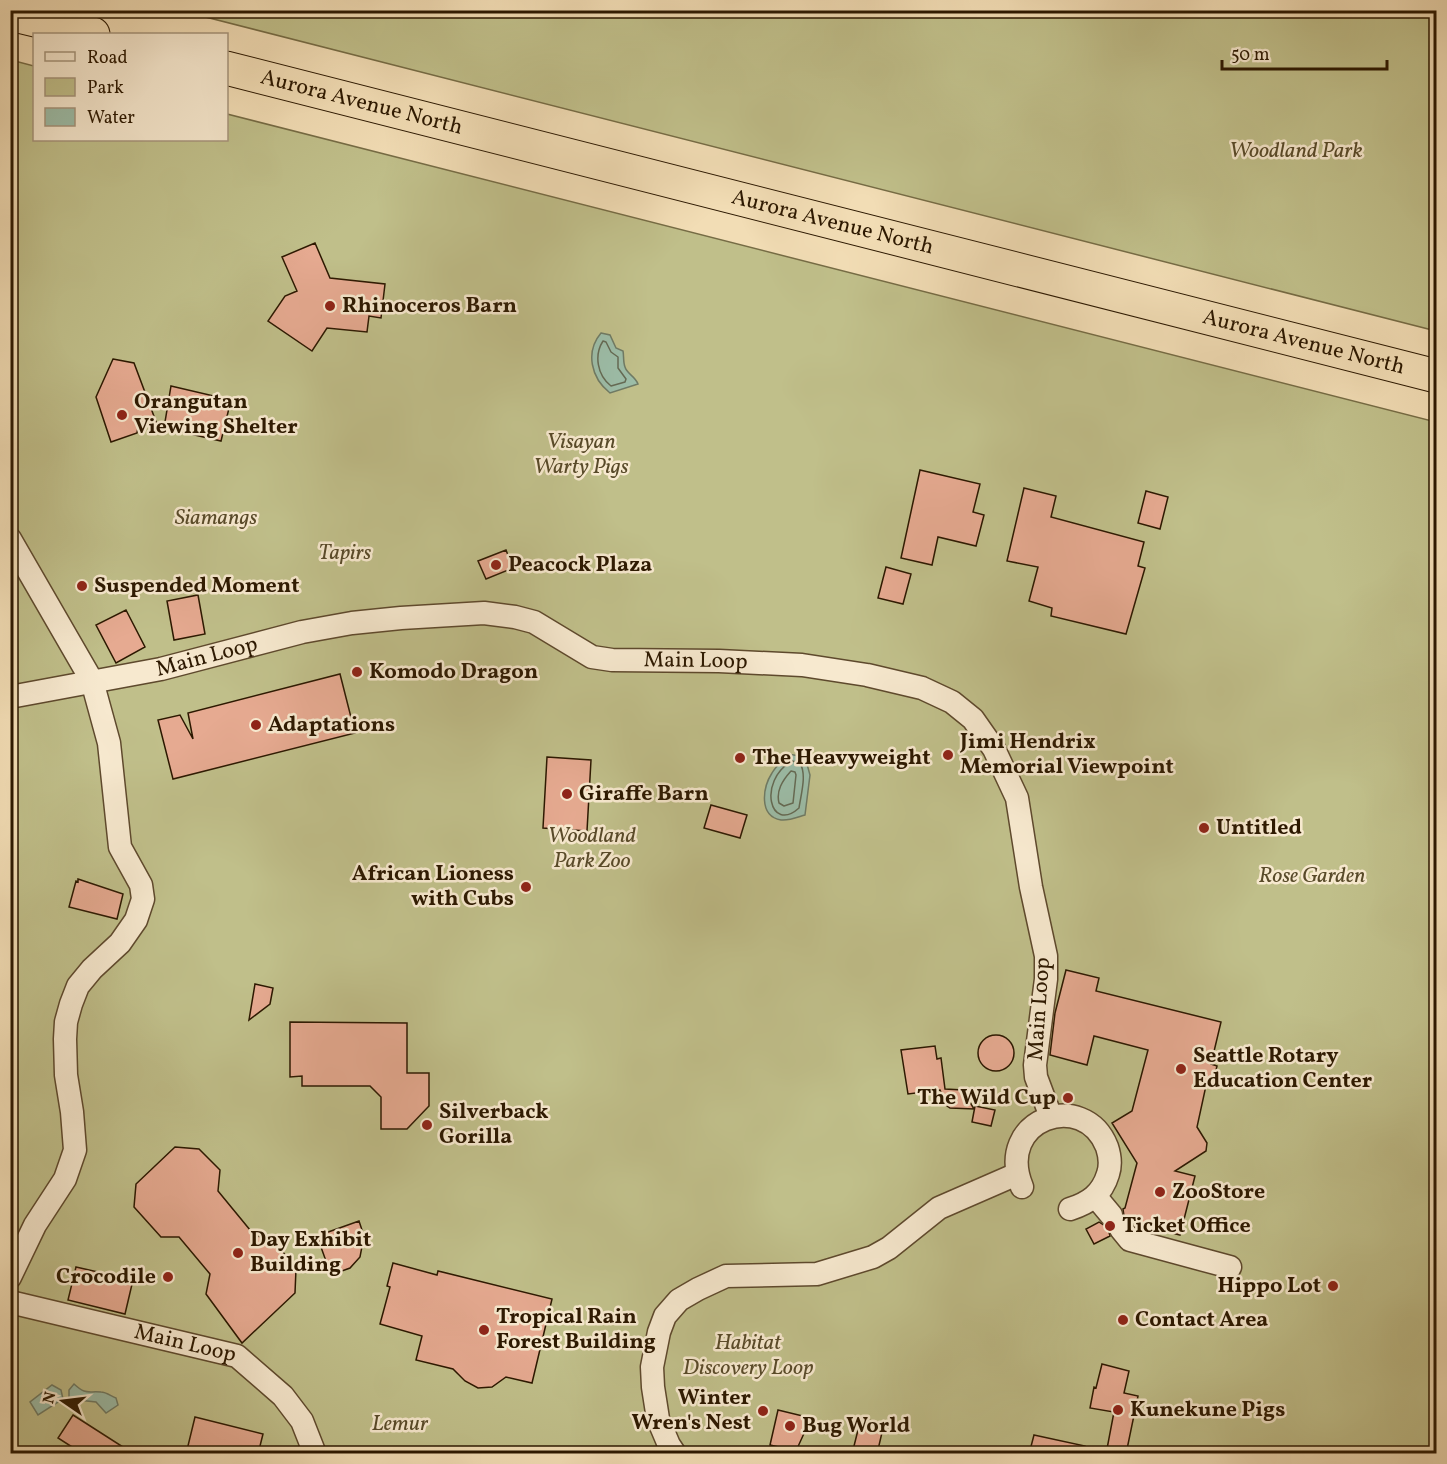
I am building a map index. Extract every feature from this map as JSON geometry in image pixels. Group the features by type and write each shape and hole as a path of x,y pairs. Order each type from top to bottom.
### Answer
{"highway":[{"path":"10,14 89,33"},
{"name":"Aurora Avenue North","path":"228,69 1437,376"}],"street":[{"path":"10,539 92,681 109,743 120,847 141,885 143,900 136,920 126,935 78,986 71,1004 66,1022 65,1039 66,1075 75,1150 65,1179 35,1225 10,1277"},
{"name":"Main Loop","path":"10,698 161,669 302,632 352,623 484,613 534,622 592,657 612,660 719,661 802,665 899,681 938,694 963,709 978,726 994,749 1017,798 1031,887 1046,956 1046,979 1035,1065 1036,1077 1051,1117"},
{"path":"675,1454 669,1446 658,1419 652,1367 659,1332 665,1316 679,1300 726,1276 817,1274 865,1260 889,1248 939,1209 1020,1181 1016,1160 1019,1145 1026,1133 1038,1123 1051,1117 1066,1116 1081,1119 1094,1127 1104,1139 1110,1154 1110,1169 1105,1184 1096,1197 1084,1205 1070,1209"},
{"path":"1096,1197 1130,1240 1230,1267"},
{"name":"Main Loop","path":"10,1302 237,1356 283,1396 302,1421 315,1454"}],"green space":[{"name":"Woodland Park","path":"182,11 1436,11 1436,331"},
{"name":"Woodland Park Zoo","path":"11,60 33,66 33,141 228,141 228,114 1436,422 1435,1453 11,1453"}],"water":[{"path":"601,333 610,335 616,348 623,351 626,369 638,384 610,393 598,380 592,364 592,356 596,340"},
{"path":"788,754 805,757 810,775 805,815 781,820 769,813 764,800 766,786 772,773"},
{"path":"74,1384 84,1391 108,1394 116,1398 118,1405 106,1413 96,1402 69,1399 69,1390"},
{"path":"52,1385 61,1390 63,1399 38,1415 30,1402"}],"building":[{"name":"Rhinoceros Barn","path":"315,243 330,278 385,284 381,318 369,316 367,332 327,328 312,351 268,321 285,296 297,291 282,257"},
{"name":"Orangutan Viewing Shelter","path":"113,359 134,363 158,427 139,422 137,433 111,442 96,397"},
{"path":"171,386 231,400 221,441 164,428"},
{"path":"920,470 980,484 973,512 984,515 976,546 938,537 932,565 901,558"},
{"path":"1024,488 1056,496 1051,517 1144,542 1138,566 1145,568 1126,634 1051,616 1052,608 1029,601 1038,567 1007,561"},
{"path":"1146,491 1168,497 1160,529 1138,523"},
{"name":"Peacock Plaza","path":"506,550 513,568 486,579 478,561"},
{"path":"886,567 911,574 903,604 878,598"},
{"path":"198,595 205,634 174,640 167,601"},
{"path":"126,610 145,647 116,663 96,625"},
{"name":"Adaptations","path":"340,674 355,733 173,779 158,720 180,715 193,739 188,713"},
{"name":"Giraffe Barn","path":"547,757 591,760 587,831 543,828"},
{"path":"711,805 747,815 740,838 704,828"},
{"path":"78,879 123,894 117,919 69,907"},
{"name":"Seattle Rotary Education Center","path":"1066,970 1099,978 1096,991 1221,1022 1211,1064 1217,1066 1213,1083 1207,1081 1197,1127 1207,1143 1206,1151 1175,1171 1195,1176 1180,1235 1134,1223 1124,1216 1123,1209 1137,1163 1112,1123 1132,1111 1148,1050 1094,1036 1087,1065 1050,1055 1055,1013"},
{"path":"255,984 273,988 270,1004 249,1020"},
{"path":"290,1022 407,1023 407,1073 429,1073 429,1106 407,1129 381,1129 381,1097 370,1086 302,1086 302,1076 290,1077"},
{"path":"996,1035 1009,1040 1014,1053 1009,1066 996,1071 983,1066 978,1053 983,1040"},
{"path":"935,1046 937,1059 941,1058 945,1089 963,1090 974,1109 950,1108 940,1090 908,1094 901,1050"},
{"path":"975,1106 995,1110 991,1126 972,1122"},
{"name":"Day Exhibit Building","path":"175,1147 199,1149 220,1170 218,1191 255,1236 272,1238 296,1269 295,1293 242,1343 206,1294 210,1274 179,1237 161,1237 134,1207 136,1184"},
{"path":"359,1221 364,1236 360,1257 350,1268 331,1275 317,1236"},
{"path":"1099,1222 1108,1228 1110,1236 1094,1244 1086,1229"},
{"name":"Tropical Rain Forest Building","path":"393,1263 437,1275 438,1271 552,1299 532,1383 506,1377 492,1387 478,1388 465,1381 453,1369 416,1360 422,1336 380,1324 390,1287 387,1286"},
{"path":"76,1267 133,1280 125,1314 68,1300"},
{"path":"1102,1364 1129,1371 1124,1393 1138,1396 1126,1454 1106,1454 1114,1412 1090,1408"},
{"name":"Bug World","path":"778,1410 811,1418 796,1451 770,1445"},
{"path":"73,1415 134,1454 83,1454 58,1438"},
{"path":"195,1417 263,1434 258,1454 186,1454"},
{"path":"861,1418 884,1424 877,1454 852,1454"},
{"path":"1034,1435 1085,1446 1084,1454 1029,1454"}],"place":[{"name":"Rhinoceros Barn","path":"330,306"},
{"name":"Orangutan Viewing Shelter","path":"122,415"},
{"name":"Peacock Plaza","path":"496,565"},
{"name":"Suspended Moment","path":"82,586"},
{"name":"Komodo Dragon","path":"357,672"},
{"name":"Adaptations","path":"256,725"},
{"name":"Jimi Hendrix Memorial Viewpoint","path":"948,755"},
{"name":"The Heavyweight","path":"740,758"},
{"name":"Giraffe Barn","path":"567,794"},
{"name":"Untitled","path":"1204,828"},
{"name":"African Lioness with Cubs","path":"526,887"},
{"name":"Seattle Rotary Education Center","path":"1181,1069"},
{"name":"The Wild Cup","path":"1068,1098"},
{"name":"Silverback Gorilla","path":"427,1125"},
{"name":"ZooStore","path":"1160,1192"},
{"name":"Ticket Office","path":"1110,1226"},
{"name":"Day Exhibit Building","path":"238,1253"},
{"name":"Crocodile","path":"168,1277"},
{"name":"Hippo Lot","path":"1333,1286"},
{"name":"Contact Area","path":"1123,1320"},
{"name":"Tropical Rain Forest Building","path":"484,1330"},
{"name":"Kunekune Pigs","path":"1118,1410"},
{"name":"Winter Wren's Nest","path":"763,1411"},
{"name":"Bug World","path":"790,1426"}],"park label":[{"name":"Visayan Warty Pigs","path":"581,455"},
{"name":"Siamangs","path":"216,518"},
{"name":"Tapirs","path":"345,553"},
{"name":"Rose Garden","path":"1312,876"},
{"name":"Habitat Discovery Loop","path":"748,1356"},
{"name":"Lemur","path":"400,1424"}]}
